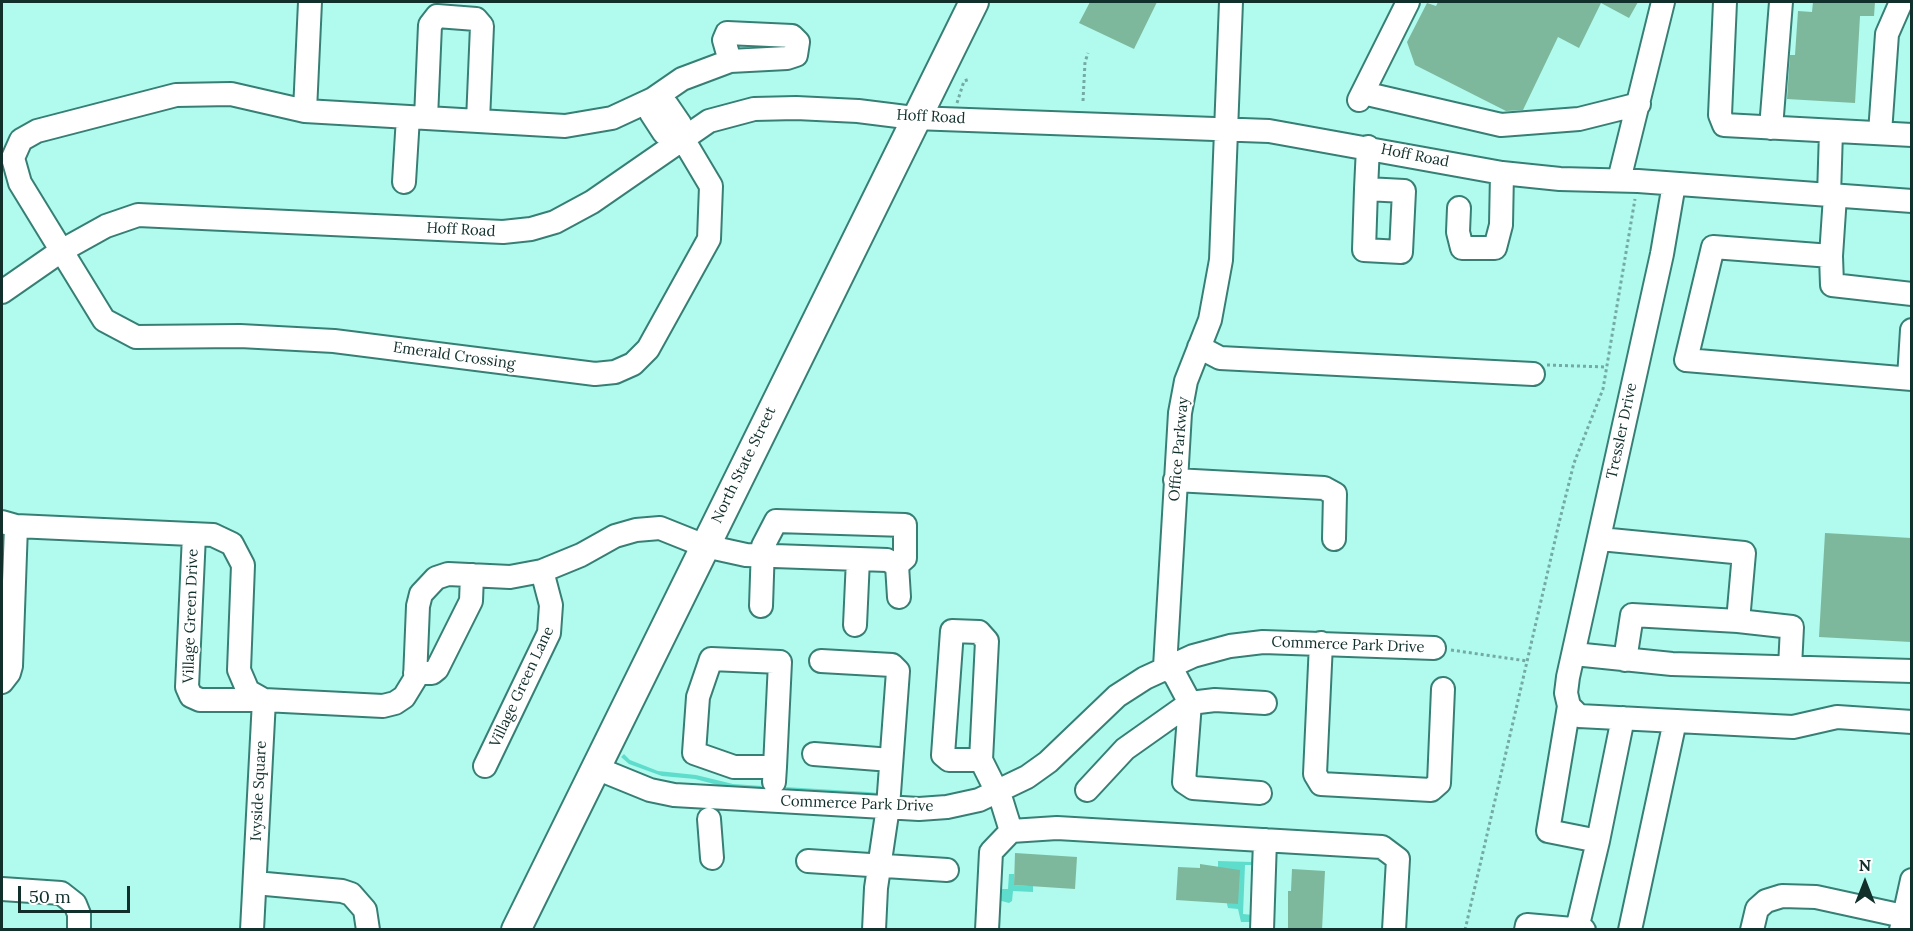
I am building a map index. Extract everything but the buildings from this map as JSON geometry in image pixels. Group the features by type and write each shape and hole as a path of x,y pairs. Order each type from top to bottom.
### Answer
{"main road":[{"name":"North State Street","path":"516,930 914,118 974,2"}],"street":[{"path":"310,2 305,111 564,126 612,118 653,99 682,79 730,62"},
{"name":"Office Parkway","path":"1165,667 1180,413 1186,381 1217,292 1221,261 1231,2"},
{"path":"1408,2 1361,97 1501,125 1579,119 1639,105"},
{"path":"1628,188 1639,105 1663,2"},
{"path":"1725,2 1720,115 1724,126 1911,135"},
{"path":"1771,128 1781,2"},
{"path":"1880,134 1887,34 1901,2"},
{"path":"404,182 417,118 430,25 437,16 476,19 482,26 478,121"},
{"name":"Emerald Crossing","path":"305,111 231,94 176,95 37,131 21,140 14,158 20,183 104,320 136,337 240,336 334,341 595,375 615,372 633,364 648,349 709,239 711,186 682,139"},
{"path":"653,99 651,113 664,133 682,139"},
{"name":"Hoff Road","path":"2,292 61,251 106,226 138,215 503,232 531,229 555,222 592,202 709,121 754,109 858,111 914,118 1269,131 1368,147 1502,173 1628,188 1674,184 1911,201"},
{"path":"1831,131 1832,285 1911,294"},
{"path":"1366,189 1368,147"},
{"path":"1460,208 1458,232 1462,248 1495,248 1500,225 1502,173"},
{"name":"Tressler Drive","path":"1598,841 1548,831 1569,706 1566,693 1568,677 1662,254 1674,184"},
{"path":"1831,256 1713,247 1686,360 1910,379 1911,330"},
{"path":"1199,347 1220,358 1539,370"},
{"path":"1175,480 1324,488 1335,494 1334,538"},
{"path":"761,606 763,546 772,524 789,519 905,525 905,558 897,564 899,597"},
{"path":"2,682 11,666 9,524"},
{"name":"Village Green Drive","path":"9,524 194,534 223,538 239,554 243,565 239,669 248,691 264,700"},
{"name":"Village Green Drive","path":"194,534 187,687 191,696 200,699 383,706 404,697 411,688 415,673 418,606 421,594 436,578 448,574 510,576 542,571 581,555 615,536 636,530 660,528 705,546 746,555 887,560 897,564"},
{"path":"1599,538 1744,552 1738,621"},
{"path":"855,624 858,559"},
{"name":"Village Green Lane","path":"485,766 549,633 551,604 542,571"},
{"path":"415,673 432,673 438,669 471,601 472,575"},
{"path":"1625,660 1632,615 1738,621 1792,627 1790,667"},
{"path":"981,760 949,760 942,754 952,631 979,632 987,641 981,760 1002,802 1011,831"},
{"name":"Commerce Park Drive","path":"596,768 650,790 710,807 774,785 888,807 947,807 996,793 1027,777 1048,762 1117,696 1165,667 1230,646 1263,642 1321,642 1434,648"},
{"path":"1321,642 1315,774 1321,784 1431,790 1439,783 1443,688"},
{"path":"1574,654 1672,664 1911,671"},
{"path":"711,658 780,662 774,785 734,767 694,753 698,697 711,658"},
{"path":"821,660 896,667 898,675 888,807 876,888 874,930"},
{"path":"1165,667 1175,675 1190,703 1184,782 1193,788 1260,793"},
{"path":"1087,790 1125,749 1190,703 1215,699 1265,702"},
{"name":"Ivyside Square","path":"252,930 264,700"},
{"path":"1569,706 1579,716 1793,726 1837,717 1911,722"},
{"path":"1577,929 1623,718"},
{"path":"1630,930 1675,720"},
{"path":"814,754 891,760"},
{"path":"710,807 712,858"},
{"path":"987,930 991,852 1011,831 1057,828 1382,847 1398,859 1394,930"},
{"path":"1253,930 1262,929 1265,840"},
{"path":"808,861 947,870"},
{"path":"1752,930 1757,909 1766,901 1782,896 1816,897 1902,923 1911,880"},
{"path":"255,883 342,891 351,894 365,910 368,930"},
{"path":"2,890 61,893 68,896 80,914 79,930"},
{"path":"1526,930 1527,925 1584,930"}],"path":[{"path":"1083,101 1085,62 1088,54"},
{"path":"951,119 964,81 970,79"},
{"path":"1465,930 1574,462 1603,389 1608,367 1628,188"},
{"path":"1539,370 1608,367"},
{"path":"1434,648 1527,661"}],"green space":[{"path":"624,754 630,760 658,771 696,775 733,784 762,786 758,789 729,788 695,779 662,776 629,764 621,757"},
{"path":"785,787 878,793 871,796 789,791"},
{"path":"1254,846 1257,865 1245,865 1243,914 1253,915 1253,922 1241,922 1238,909 1228,908 1218,861 1251,862"},
{"path":"1009,874 1014,874 1014,885 1033,886 1033,892 1013,891 1012,901 1009,903 998,900 999,889 1008,889"}]}
